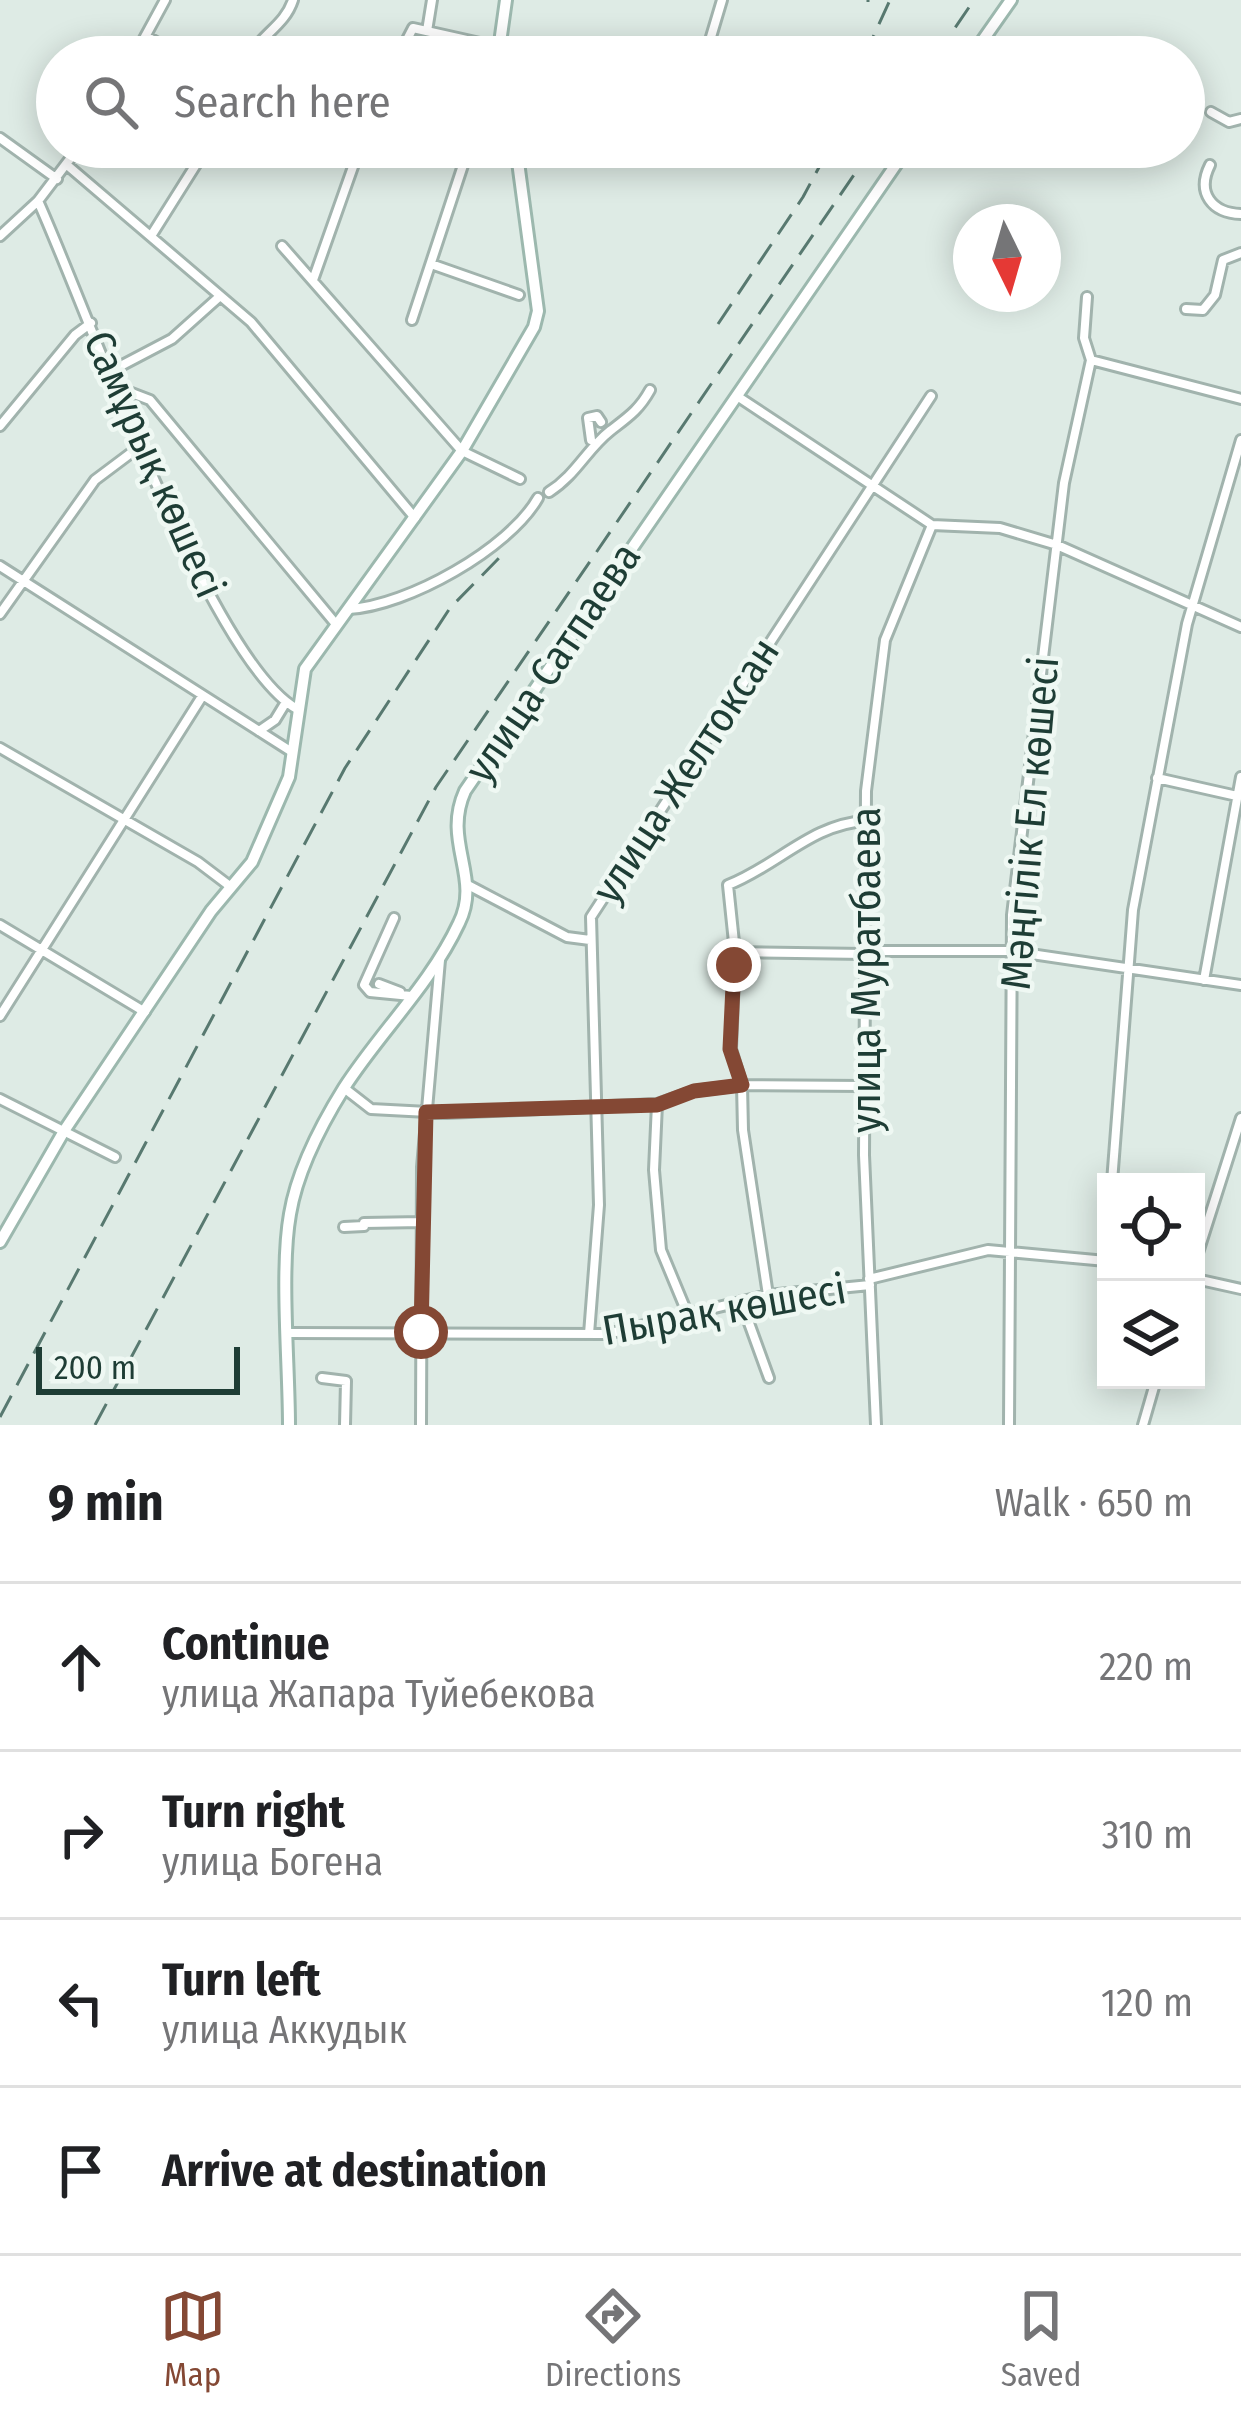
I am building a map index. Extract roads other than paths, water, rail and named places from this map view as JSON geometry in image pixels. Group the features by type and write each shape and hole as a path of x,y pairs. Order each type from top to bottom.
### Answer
{"street":[{"path":"146,36 165,0"},
{"path":"263,36 287,17 293,0"},
{"path":"427,31 432,0"},
{"path":"500,36 506,0"},
{"path":"711,36 722,0"},
{"path":"986,36 1011,0"},
{"path":"406,36 409,29 444,36"},
{"path":"1211,112 1229,122 1241,119"},
{"path":"0,137 36,164"},
{"path":"1210,165 1204,188 1210,202 1221,212 1241,214"},
{"path":"42,168 57,179"},
{"path":"0,236 65,168"},
{"path":"71,168 251,322 416,519"},
{"path":"151,236 194,168"},
{"path":"314,280 353,168"},
{"path":"412,320 463,168"},
{"path":"0,1242 64,1131 190,942 252,862 289,777 291,705 305,669 462,451 534,327 538,310 519,168"},
{"name":"улица Сатпаева","path":"468,884 454,831 465,791 893,168"},
{"name":"Самұрық көшесі","path":"38,201 92,323 139,447 234,634 291,705"},
{"path":"281,246 314,280 350,330 462,451 520,479"},
{"path":"1186,309 1203,310 1215,295 1223,260 1241,253"},
{"path":"431,264 519,295"},
{"path":"111,371 172,339 219,297"},
{"name":"Мәңгілік Ел көшесі","path":"1009,1425 1011,951 1064,483 1091,359 1084,338 1087,297"},
{"path":"0,426 75,335 92,323"},
{"path":"1091,359 1241,399"},
{"path":"116,387 143,394 335,623"},
{"path":"549,492 576,473 608,432 638,412 650,391"},
{"path":"736,395 932,525 1000,528 1057,545 1241,627"},
{"name":"улица Желтоксан","path":"589,1334 598,1205 591,917 931,396"},
{"path":"591,440 588,418 597,416 601,422"},
{"path":"1113,1173 1126,968 1157,778 1193,604 1241,440"},
{"path":"0,614 95,480 139,447"},
{"path":"346,609 388,605 451,572 518,524 538,498"},
{"name":"улица Муратбаева","path":"876,1425 863,1086 869,748 885,640 932,525"},
{"path":"0,566 292,752"},
{"path":"0,1016 201,698"},
{"path":"257,731 291,705"},
{"path":"0,748 231,887"},
{"path":"1204,980 1241,777"},
{"path":"1157,778 1239,796"},
{"path":"768,1294 743,1130 742,1085 730,1049 735,952 728,885 758,873 814,833 865,821"},
{"path":"289,1425 290,1211 307,1161 344,1088 440,958 461,920 468,884 567,937 590,940"},
{"path":"394,918 364,977 366,990 413,997"},
{"path":"0,926 145,1012"},
{"path":"178,934 190,942"},
{"path":"735,952 1011,951 1241,986"},
{"path":"421,1425 426,1112 439,1017 440,958"},
{"path":"344,1088 371,1109 426,1112 657,1105 694,1091 742,1085 863,1086"},
{"path":"0,1099 115,1157"},
{"path":"657,1105 654,1169 661,1250 688,1315"},
{"path":"1205,1231 1241,1118"},
{"path":"344,1227 422,1222"},
{"name":"Пырақ көшесі","path":"290,1333 626,1331 768,1294 869,1282 967,1254 1013,1250 1097,1260"},
{"path":"1205,1281 1241,1288"},
{"path":"741,1300 769,1378"},
{"path":"322,1378 346,1381 345,1425"},
{"path":"1143,1425 1153,1389"}],"railway":[{"path":"874,36 890,0"},
{"path":"949,36 974,0"},
{"path":"718,324 819,168"},
{"path":"95,1425 436,787 859,168"},
{"path":"0,1417 345,768 450,608 503,554"}]}
